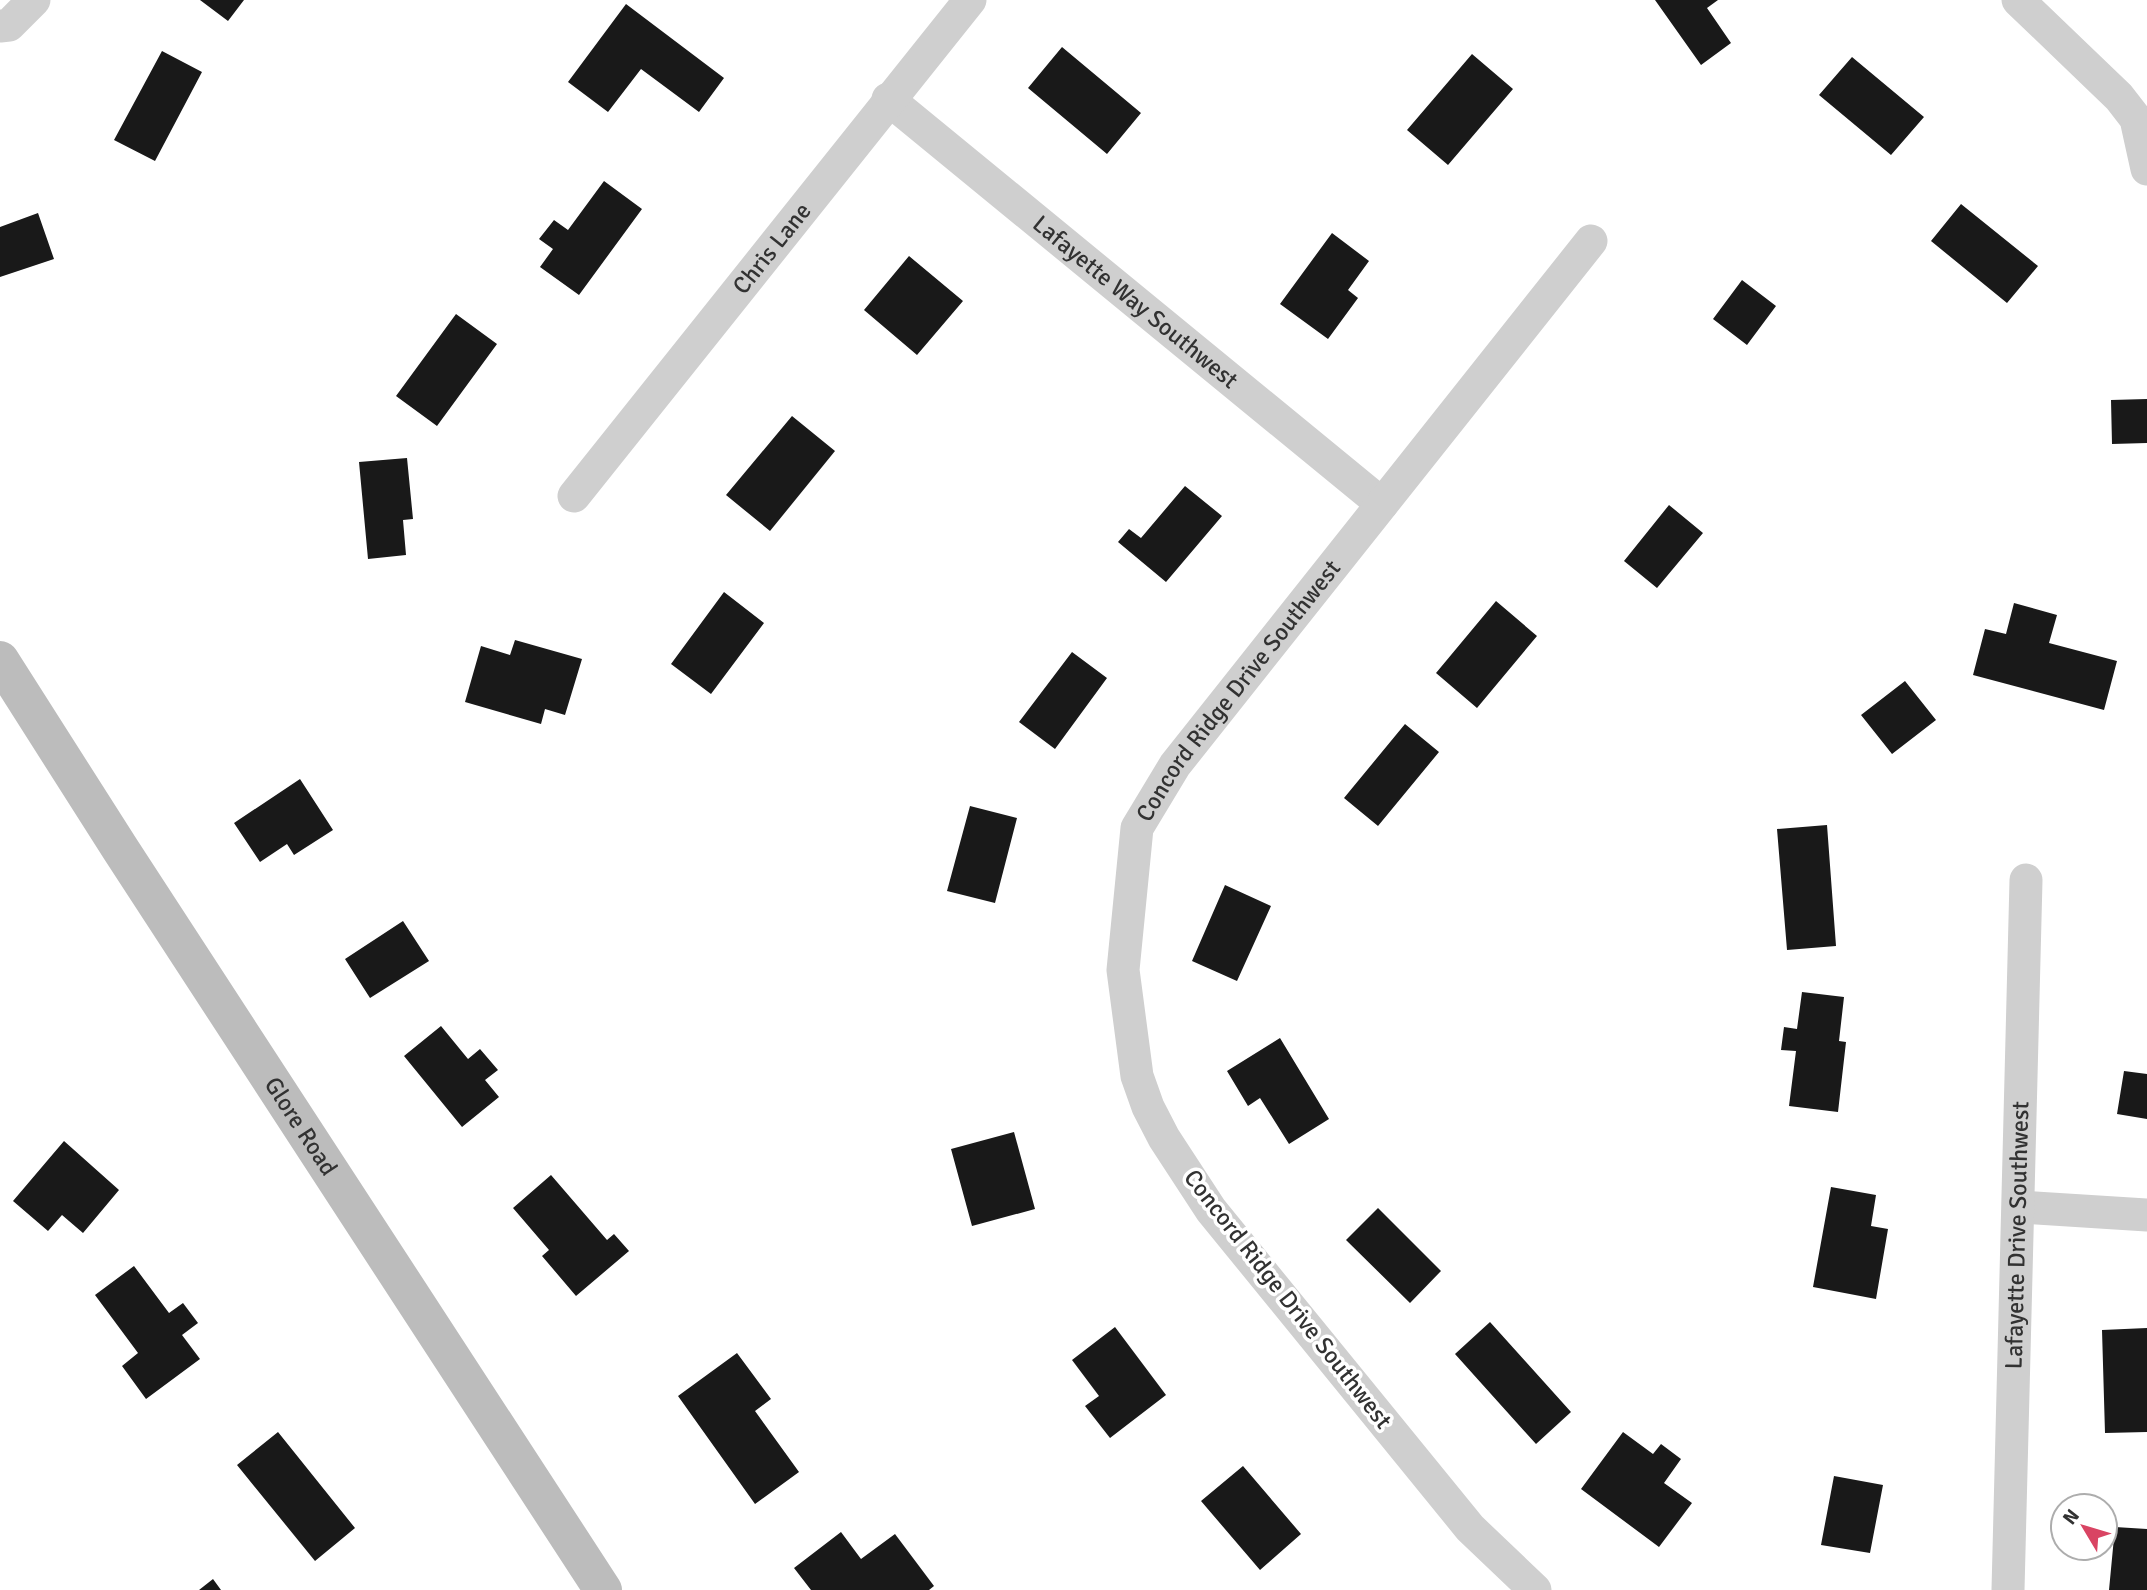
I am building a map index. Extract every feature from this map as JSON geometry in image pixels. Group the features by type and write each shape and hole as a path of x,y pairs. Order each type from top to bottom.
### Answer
{"street":[{"path":"0,26 9,25 34,0"},
{"name":"Chris Lane","path":"573,496 888,99 970,0"},
{"path":"2018,0 2119,97 2136,118 2147,169"},
{"name":"Lafayette Way Southwest","path":"888,99 1382,504"},
{"name":"Concord Ridge Drive Southwest","path":"1535,1590 1470,1528 1211,1210 1164,1138 1148,1107 1137,1076 1122,970 1137,828 1175,765 1591,241"},
{"name":"Glore Road","path":"0,660 603,1590"},
{"name":"Lafayette Drive Southwest","path":"2008,1590 2026,880"},
{"path":"2019,1207 2147,1215"}],"building":[{"path":"200,0 244,0 228,21"},
{"path":"1655,0 1718,0 1707,8 1731,43 1701,65"},
{"path":"626,4 724,78 699,112 641,69 608,112 568,82"},
{"path":"1062,47 1141,113 1107,154 1028,88"},
{"path":"162,51 202,72 155,161 114,140"},
{"path":"1472,54 1513,89 1448,165 1407,130"},
{"path":"1852,57 1924,117 1891,155 1819,95"},
{"path":"604,181 642,209 579,295 540,267 553,249 539,239 554,220 568,230"},
{"path":"1961,204 2038,266 2007,303 1931,241"},
{"path":"38,213 54,259 0,277 0,227"},
{"path":"1332,233 1369,261 1348,290 1358,298 1328,339 1280,304"},
{"path":"909,256 963,301 917,355 864,310"},
{"path":"1742,280 1776,306 1747,345 1713,319"},
{"path":"456,314 497,344 437,426 396,396"},
{"path":"2147,399 2147,443 2112,444 2111,400"},
{"path":"792,416 835,451 770,531 726,495"},
{"path":"407,458 413,519 403,520 406,555 368,559 359,462"},
{"path":"1185,486 1222,516 1166,582 1118,542 1129,529 1141,538"},
{"path":"1669,505 1703,533 1657,588 1624,561"},
{"path":"724,592 764,623 711,694 671,664"},
{"path":"1496,601 1537,636 1477,708 1436,673"},
{"path":"2014,603 2057,615 2049,643 2117,661 2104,710 1973,675 1985,629 2006,634"},
{"path":"515,640 582,659 565,715 545,709 541,724 465,702 481,646 510,655"},
{"path":"1072,652 1107,678 1055,749 1019,722"},
{"path":"1905,681 1936,720 1892,754 1861,715"},
{"path":"1405,724 1439,752 1378,826 1344,798"},
{"path":"300,779 333,830 294,855 287,844 260,862 234,823"},
{"path":"970,806 1017,818 995,903 947,891"},
{"path":"1827,825 1836,946 1787,950 1777,829"},
{"path":"1225,885 1271,906 1237,981 1192,961"},
{"path":"403,921 429,961 370,998 345,959"},
{"path":"1802,992 1844,997 1839,1041 1846,1042 1838,1112 1789,1106 1796,1051 1781,1050 1784,1027 1797,1029"},
{"path":"441,1026 468,1059 480,1049 498,1070 485,1080 499,1097 462,1127 404,1056"},
{"path":"1280,1038 1329,1119 1289,1144 1260,1098 1248,1106 1227,1071"},
{"path":"2124,1071 2147,1074 2147,1119 2117,1114"},
{"path":"1014,1132 1035,1209 972,1226 951,1149"},
{"path":"64,1141 119,1190 83,1233 62,1215 48,1231 13,1201"},
{"path":"551,1175 607,1240 614,1234 629,1251 576,1296 542,1256 549,1250 513,1208"},
{"path":"1831,1187 1876,1195 1871,1226 1888,1229 1876,1299 1813,1287"},
{"path":"1378,1208 1441,1271 1410,1303 1346,1240"},
{"path":"134,1266 169,1313 183,1303 198,1323 182,1335 200,1359 146,1399 122,1366 138,1353 95,1295"},
{"path":"1490,1322 1571,1412 1536,1444 1455,1354"},
{"path":"1115,1327 1166,1395 1110,1438 1085,1406 1099,1396 1072,1360"},
{"path":"2147,1328 2147,1432 2105,1433 2102,1330"},
{"path":"737,1353 771,1399 755,1411 799,1472 755,1504 678,1396"},
{"path":"278,1432 355,1528 315,1561 237,1465"},
{"path":"1623,1432 1653,1454 1661,1444 1681,1459 1664,1483 1692,1503 1659,1547 1581,1489"},
{"path":"1243,1466 1301,1534 1260,1570 1201,1501"},
{"path":"1834,1476 1883,1485 1870,1553 1821,1545"},
{"path":"2119,1527 2147,1529 2147,1590 2109,1590 2112,1562 2119,1562"},
{"path":"841,1532 861,1559 895,1534 934,1586 929,1590 811,1590 794,1568"},
{"path":"213,1579 221,1590 199,1590"}]}
